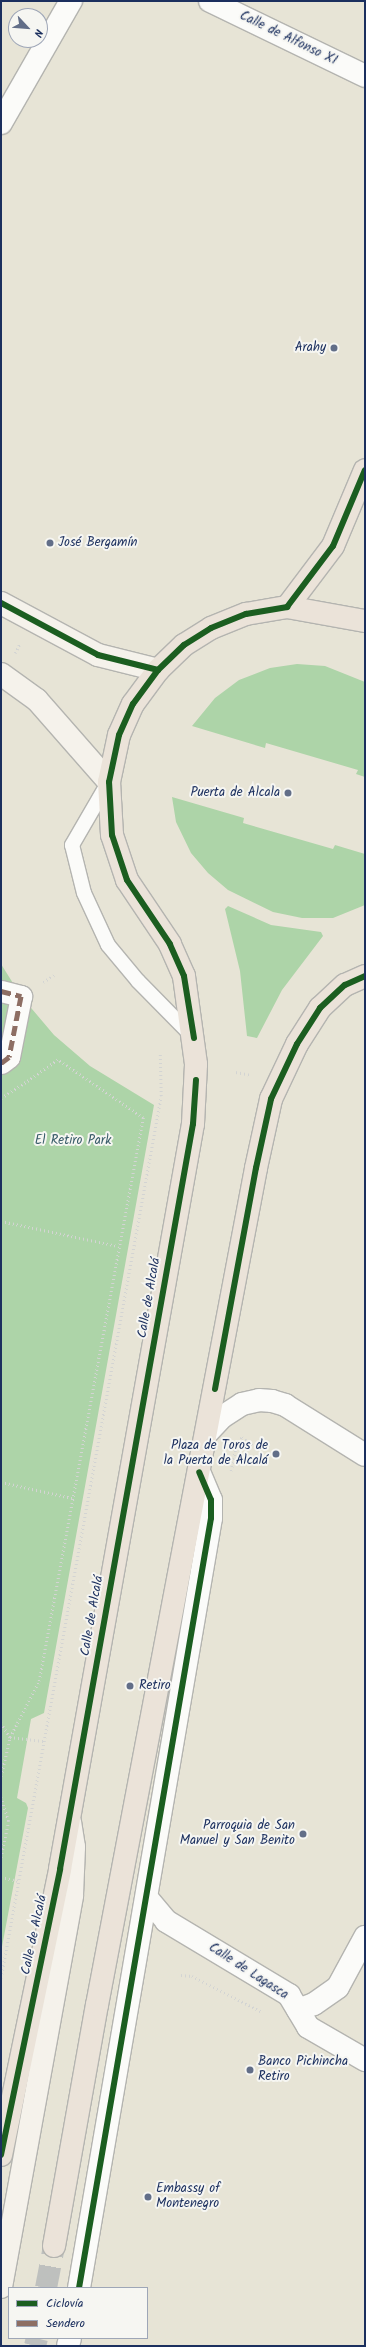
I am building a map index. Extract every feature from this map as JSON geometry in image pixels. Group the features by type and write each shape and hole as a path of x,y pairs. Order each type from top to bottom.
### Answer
{"main road":[{"path":"287,607 333,546 365,470"},
{"path":"1,603 98,655 158,670"},
{"name":"Calle de Alcalá","path":"1,2155 60,1869 193,1124 196,1080 194,1038 184,976 170,944 128,880 112,835 109,782 119,735 133,704 158,670 184,645 211,628 246,614 287,607 365,621"},
{"path":"1,674 37,700 109,782"},
{"path":"54,2246 97,2005 207,1433 256,1168 271,1099 297,1044 320,1008 345,985 365,976"},
{"name":"Calle de Alcalá","path":"1,2287 4,2263 72,1895 74,1847 69,1815"}],"street":[{"path":"1,123 70,1"},
{"name":"Calle de Alfonso XI","path":"210,1 365,76"},
{"path":"1,991 21,996 9,1057 1,1063"},
{"path":"207,1433 222,1417 242,1404 259,1400 272,1401 285,1405 365,1455"},
{"path":"78,2285 147,1898 211,1518 211,1500 199,1472"},
{"name":"Calle de Lagasca","path":"147,1898 166,1921 289,1995 308,2027 365,2060"},
{"path":"298,2010 314,2004 338,1987 365,1937"},
{"name":"Calle de Alcalá","path":"4,2263 8,2278 14,2287"}],"lane":[{"path":"109,782 72,845 84,893 108,944 138,981 194,1038"}],"path":[{"path":"14,655 20,642"},
{"path":"1,1978 161,1096 160,1053"},
{"path":"1,1776 10,1737 39,1681 118,1246 143,1118 58,1060 26,1082"},
{"path":"236,1072 251,1075"},
{"path":"1,1221 118,1246"},
{"path":"231,1471 236,1445 242,1437 256,1448"},
{"path":"1,1482 72,1498"},
{"path":"1,1723 10,1737"},
{"path":"10,1737 45,1741"},
{"path":"1,1797 10,1821 1,1858"},
{"path":"1,1877 19,1881"},
{"path":"181,1975 192,1976 250,2008 265,2013"}],"green space":[{"path":"297,664 325,666 365,682 365,777 356,774 358,770 266,743 265,748 192,726 215,698 239,680 270,668"},
{"path":"172,797 244,818 243,823 333,849 335,845 365,854 365,905 333,918 302,918 273,912 228,890 208,873 191,853 176,822"},
{"path":"228,906 271,925 321,932 323,936 282,990 257,1038 247,1036 240,971 225,909"},
{"name":"El Retiro Park","path":"1,964 21,996 54,1035 90,1066 154,1105 44,1713 31,1719 17,1798 26,1803 28,1808 1,1952"}],"tunnel":[{"path":"46,2287 54,2246"},
{"path":"35,2346 37,2339"}],"marked path":[{"path":"1,991 21,996 9,1057 1,1063"}],"cycle path":[{"path":"194,1038 184,976 170,944 127,880 112,835 109,782 119,735 133,704 158,670 184,645 211,628 246,614 287,607 333,546 365,470"},
{"path":"1,603 98,655 158,670"},
{"path":"215,1389 256,1168 271,1099 297,1044 320,1008 345,985 365,976"},
{"path":"1,2155 60,1869 193,1124 196,1080"},
{"path":"79,2287 211,1518 211,1500 199,1472"}],"place":[{"name":"Arahy","path":"334,348"},
{"name":"José Bergamín","path":"50,543"},
{"name":"Puerta de Alcala","path":"288,793"},
{"name":"Plaza de Toros de la Puerta de Alcalá","path":"276,1454"},
{"name":"Retiro","path":"130,1686"},
{"name":"Parroquia de San Manuel y San Benito","path":"303,1834"},
{"name":"Banco Pichincha Retiro","path":"250,2070"},
{"name":"Embassy of Montenegro","path":"148,2197"}]}
